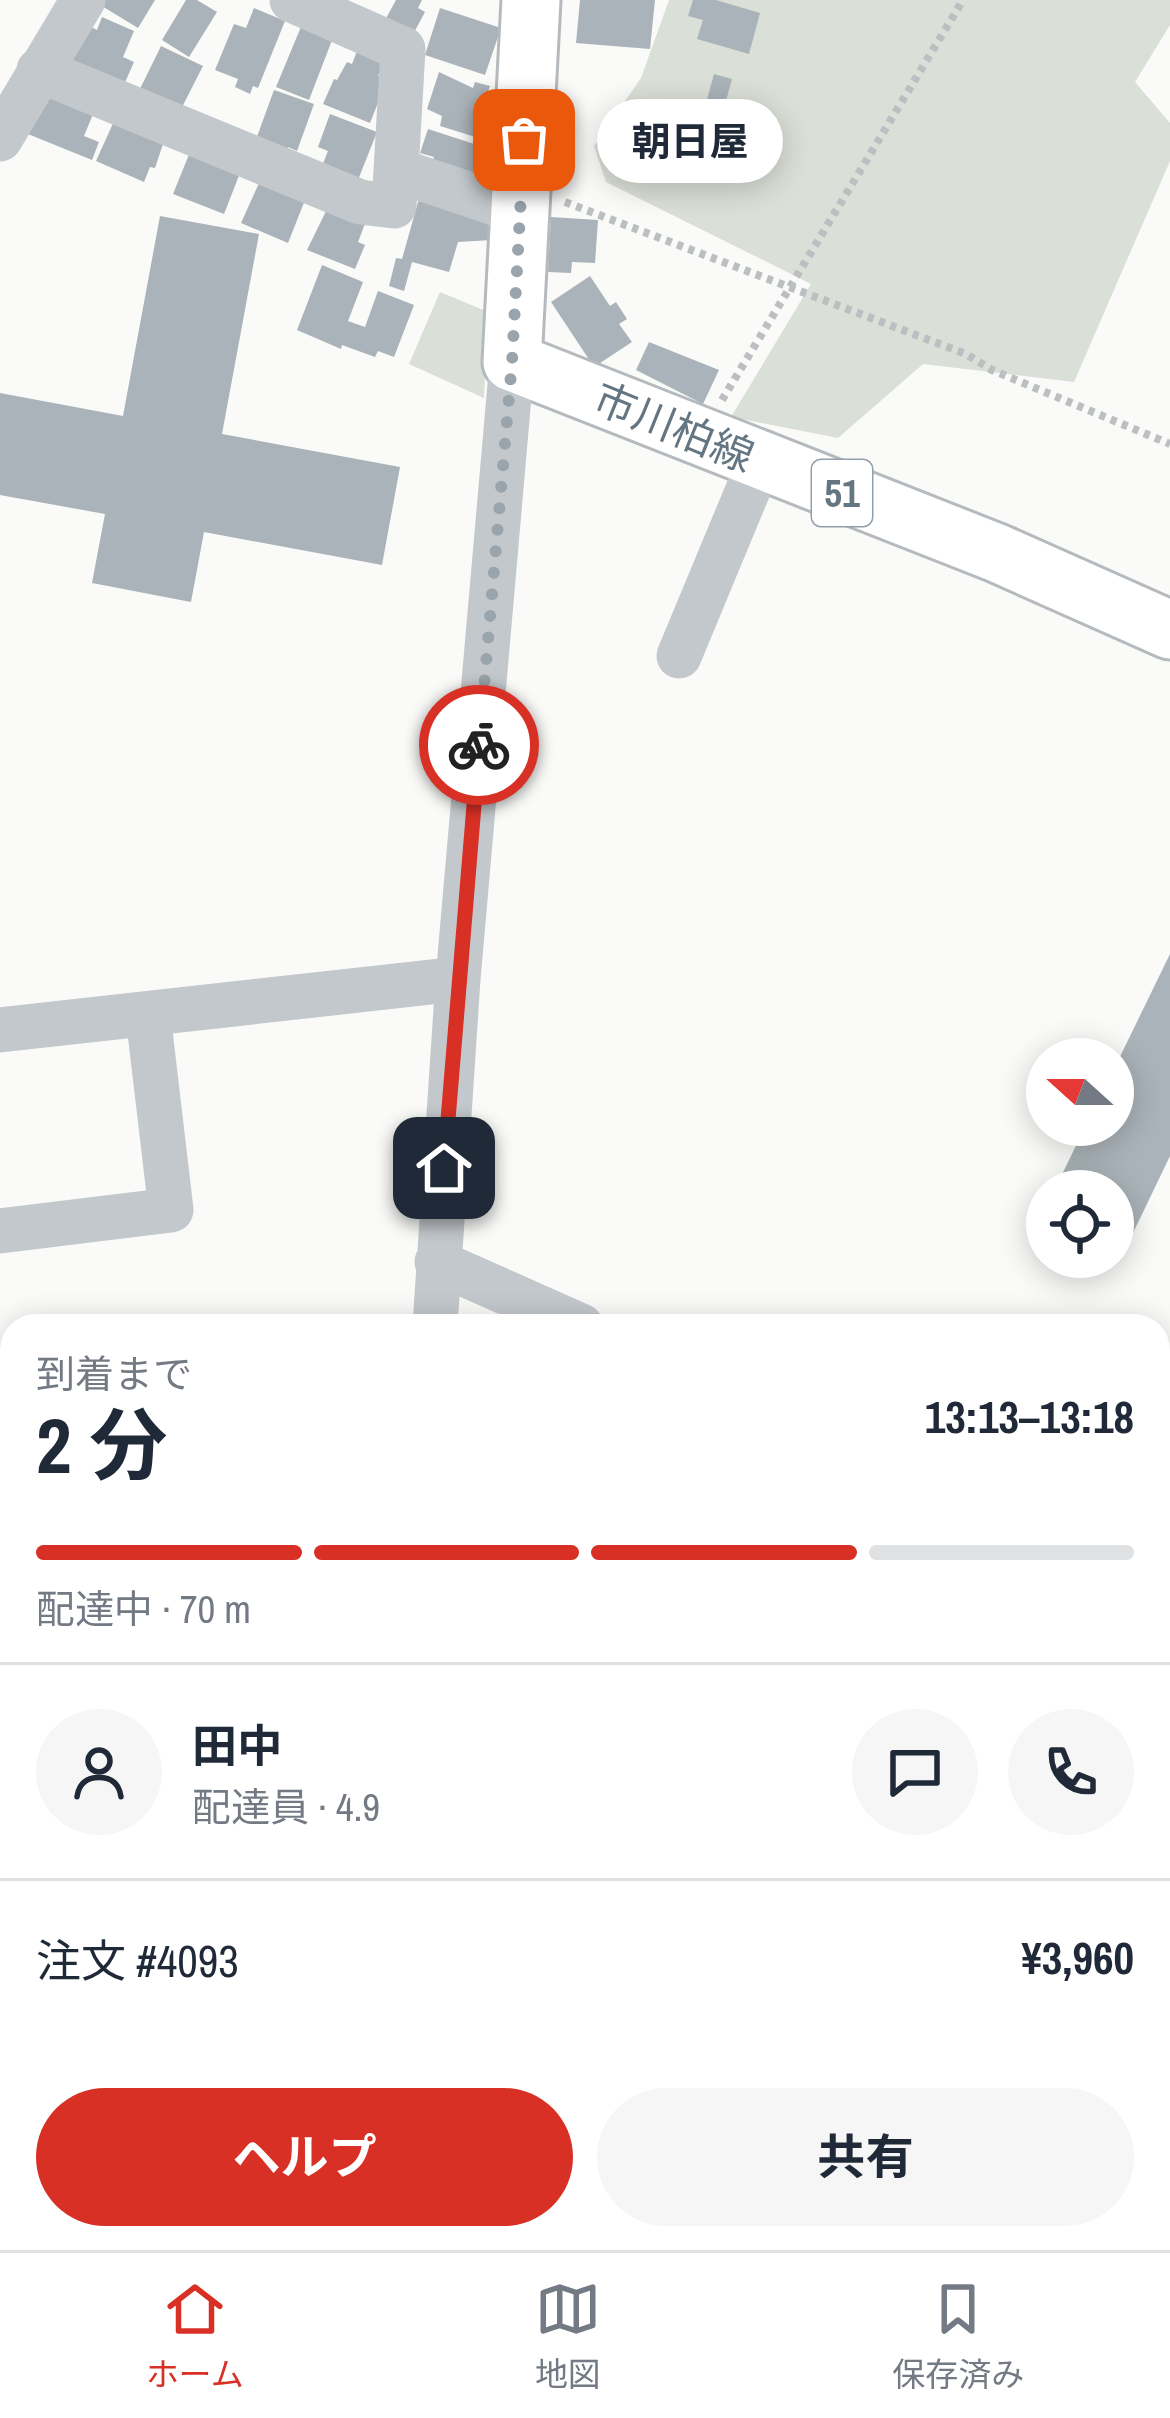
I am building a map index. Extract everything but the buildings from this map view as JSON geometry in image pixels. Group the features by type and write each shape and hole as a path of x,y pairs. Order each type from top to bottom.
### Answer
{"main road":[{"path":"512,362 531,0"},
{"name":"市川柏線","path":"512,362 997,554 1170,630"}],"street":[{"path":"0,139 20,87 83,0"},
{"path":"20,87 361,202 394,206 403,49 292,0"},
{"path":"396,170 522,199"},
{"path":"435,1314 458,979 512,362"},
{"path":"679,656 760,461"},
{"path":"0,1030 458,979"},
{"path":"0,1231 171,1210 148,1016"},
{"path":"437,1262 553,1314"}],"path":[{"path":"700,437 963,0"},
{"path":"522,199 790,287 966,354 992,370 1170,443"}],"shaded area":[{"path":"669,0 1170,0 1170,25 1135,82 1170,123 1170,161 1074,382 923,364 838,438 731,417 811,284 606,182 594,146 641,78"},
{"path":"440,292 488,312 484,398 409,364"}],"way so far":[{"path":"479,745 512,362 524,140"}],"place":[{"name":"朝日屋","path":"524,140"}],"route":[{"path":"444,1168 479,745"}]}
